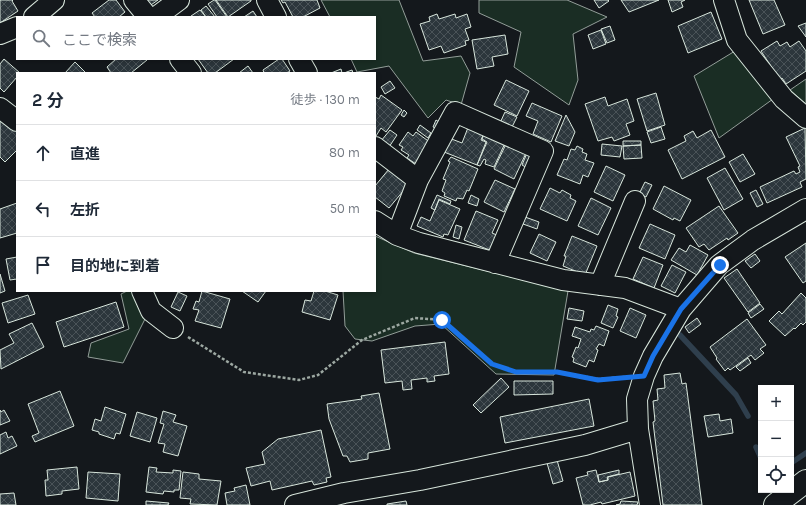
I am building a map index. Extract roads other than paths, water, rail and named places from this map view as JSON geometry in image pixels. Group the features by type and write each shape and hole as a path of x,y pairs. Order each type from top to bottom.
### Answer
{"highway":[{"path":"775,505 806,481"}],"street":[{"path":"35,16 54,0"},
{"path":"134,0 147,16"},
{"path":"157,16 179,0"},
{"path":"267,0 275,16"},
{"path":"724,0 737,40 784,99 806,118"},
{"path":"0,34 16,27"},
{"path":"181,60 190,72"},
{"path":"300,60 306,72"},
{"path":"0,108 16,120"},
{"path":"397,235 418,180 455,112 543,151 495,263"},
{"path":"376,148 418,180"},
{"path":"600,284 635,201"},
{"path":"650,505 638,429 637,399 644,376 653,356 681,309 720,265 753,240 806,209"},
{"path":"376,223 397,235 419,243 563,280 625,288 681,309"},
{"path":"142,292 151,311 173,328"},
{"path":"295,505 344,493 420,480 585,445 638,429"}],"waterway":[{"path":"680,335 736,395 748,416"},
{"path":"756,447 761,457"},
{"path":"794,461 806,453"}]}
